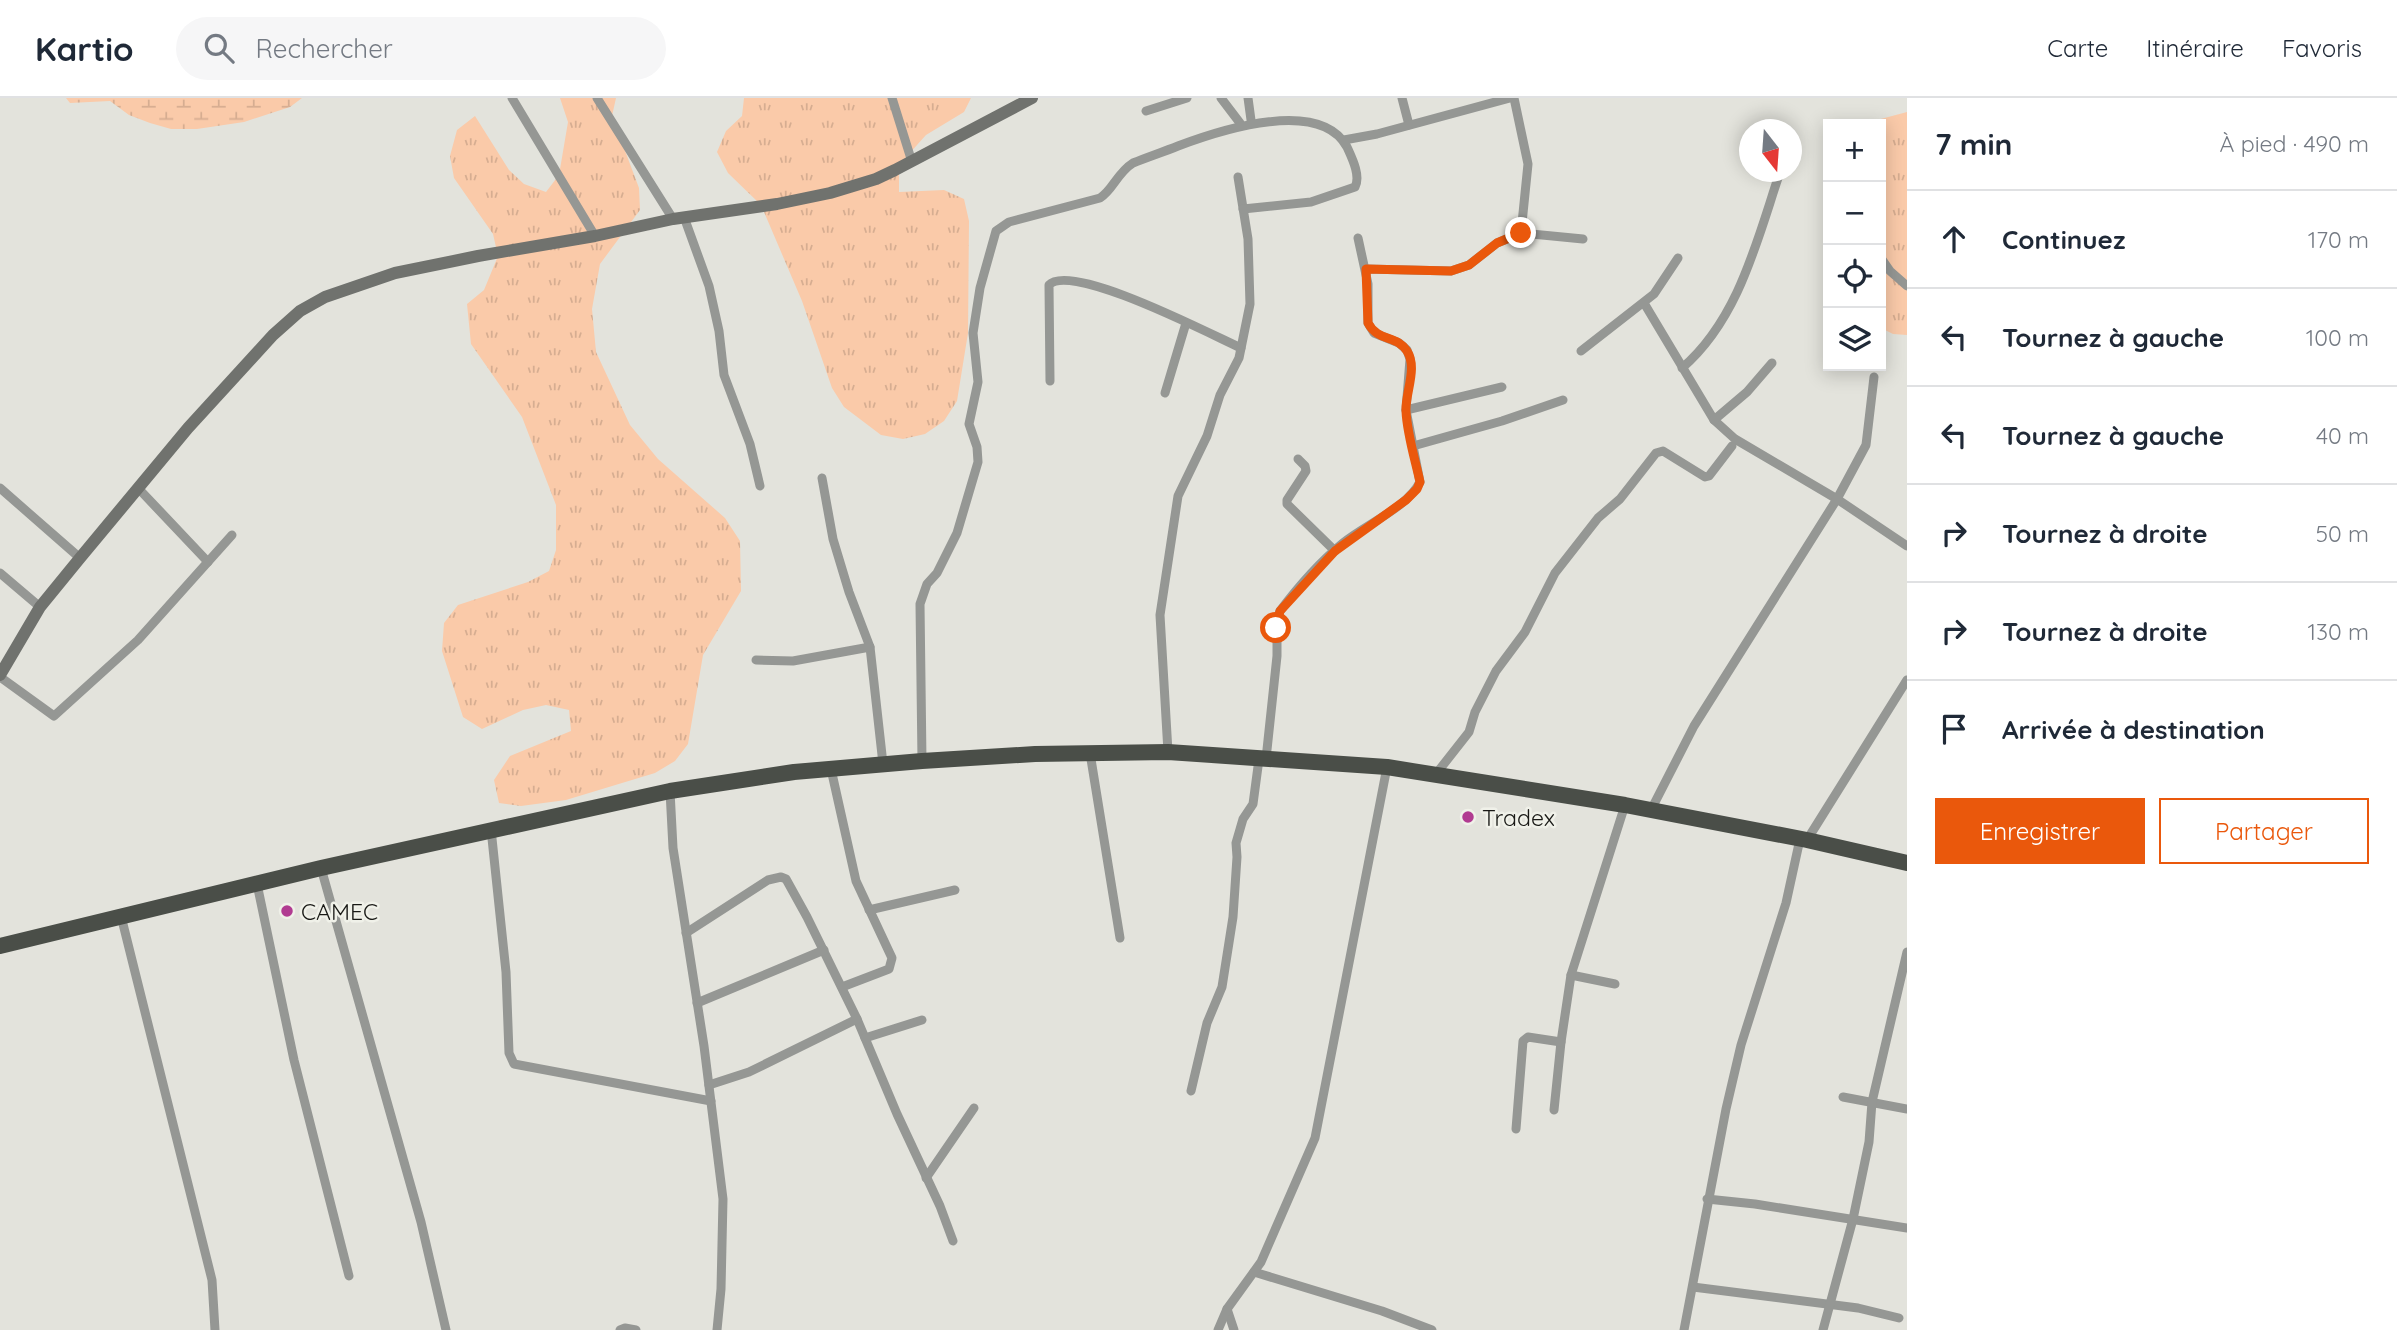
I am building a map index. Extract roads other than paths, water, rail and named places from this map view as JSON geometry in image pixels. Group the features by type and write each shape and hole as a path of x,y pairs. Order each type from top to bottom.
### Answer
{"highway":[{"path":"0,946 321,868 670,791 883,764 1090,753 1168,752 1387,767 1625,805 1907,863"}],"main road":[{"path":"0,676 40,607 80,558 188,428 273,335 300,311 325,297 395,273 678,218 830,193 876,179 1032,98"}],"street":[{"path":"512,98 595,236"},
{"path":"597,98 678,218 709,286 719,331 724,375 750,444 760,486"},
{"path":"892,98 912,162"},
{"path":"1146,111 1187,98"},
{"path":"1221,98 1240,123"},
{"path":"1248,98 1251,120"},
{"path":"1402,98 1409,125"},
{"path":"1344,140 1512,98 1528,164 1521,233"},
{"path":"922,761 920,604 927,584 937,573 957,533 978,462 977,447 969,424 978,382 973,333 980,288 996,231 1009,222 1100,198 1108,193 1124,168 1133,163 1240,123 1307,114 1335,127 1344,140 1358,180 1355,187 1311,202 1243,209"},
{"path":"1168,752 1160,615 1178,496 1207,436 1220,395 1229,381 1241,348 1251,288 1238,177"},
{"path":"1682,368 1699,353 1714,333 1745,275 1777,182"},
{"path":"1366,269 1451,271 1469,265 1497,243 1521,233 1583,239"},
{"path":"1191,1091 1207,1023 1222,987 1233,917 1236,843 1243,818 1252,804 1262,759 1278,648 1277,620 1287,602 1335,551 1417,489 1420,482 1406,410 1410,359 1399,343 1380,336 1368,323 1366,269 1358,238"},
{"path":"1581,351 1654,294 1678,258"},
{"path":"1886,265 1907,286"},
{"path":"1050,381 1051,282 1076,280 1114,291 1241,348"},
{"path":"1644,303 1714,420 1735,439 1837,499 1907,546"},
{"path":"1165,393 1186,323"},
{"path":"1714,420 1747,393 1772,363"},
{"path":"1651,810 1694,726 1837,499 1867,445 1874,377"},
{"path":"1406,410 1502,387"},
{"path":"1413,446 1502,421 1563,400"},
{"path":"1436,774 1469,732 1475,712 1496,671 1525,632 1555,573 1598,518 1620,499 1656,453 1663,451 1704,477 1709,476 1732,446"},
{"path":"1298,459 1306,471 1287,499 1287,504 1335,551"},
{"path":"822,478 833,538 849,592 870,647 883,764"},
{"path":"0,488 80,558"},
{"path":"138,488 208,562"},
{"path":"0,676 54,716 138,640 232,536"},
{"path":"0,573 40,607"},
{"path":"756,660 793,661 870,647"},
{"path":"1684,1330 1707,1199 1741,1045 1803,840 1907,680"},
{"path":"1090,753 1120,939"},
{"path":"1218,1330 1227,1309 1254,1272 1315,1139 1387,767"},
{"path":"831,769 856,881 892,958 889,969 842,987"},
{"path":"670,791 673,848 709,1085 723,1199 721,1289 717,1330"},
{"path":"1555,1110 1571,975 1625,805"},
{"path":"491,829 506,972 509,1053 514,1064 711,1101"},
{"path":"321,868 418,1209 446,1330"},
{"path":"686,933 768,880 781,877 786,879 857,1019 953,1241"},
{"path":"257,884 294,1060 349,1276"},
{"path":"869,911 955,890"},
{"path":"121,916 212,1280 215,1330"},
{"path":"697,1003 824,950"},
{"path":"1823,1330 1853,1219 1869,1142 1872,1102 1907,952"},
{"path":"1571,975 1615,984"},
{"path":"709,1085 748,1072 857,1019"},
{"path":"865,1038 922,1020"},
{"path":"1516,1129 1523,1041 1528,1037 1561,1042"},
{"path":"1843,1097 1907,1109"},
{"path":"926,1178 974,1108"},
{"path":"1707,1199 1907,1228"},
{"path":"1254,1272 1382,1311 1433,1330"},
{"path":"1693,1287 1858,1308 1899,1318"},
{"path":"1227,1309 1234,1330"},
{"path":"620,1330 636,1330"}],"place":[{"name":"Tradex","path":"1468,817"},
{"name":"CAMEC","path":"287,911"}]}
